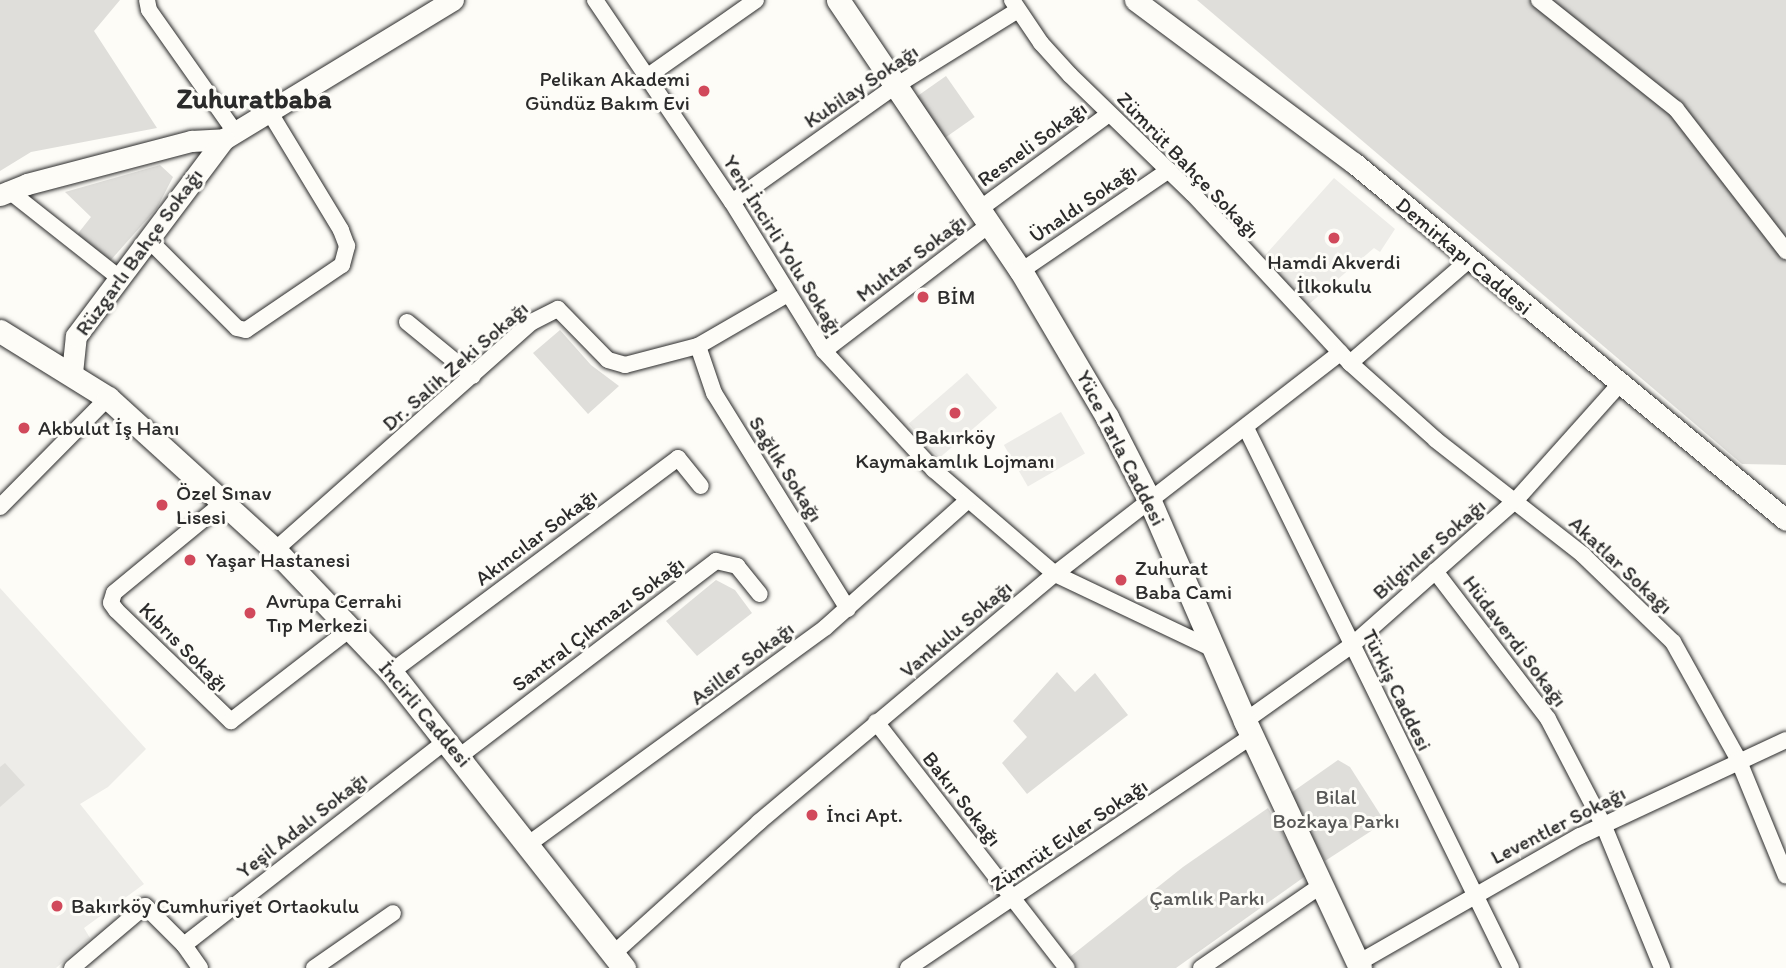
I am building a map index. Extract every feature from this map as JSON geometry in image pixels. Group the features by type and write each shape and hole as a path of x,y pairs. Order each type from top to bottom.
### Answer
{"main road":[{"name":"Yüce Tarla Caddesi","path":"838,0 894,87 1021,271 1149,499 1248,729 1359,965"},
{"name":"İncirli Caddesi","path":"0,331 72,373 108,398 275,550 391,672 530,843 619,961"}],"street":[{"path":"147,0 149,10 230,135"},
{"path":"4,193 191,141 230,135 453,0"},
{"name":"Yeni İncirli Yolu Sokağı","path":"595,0 732,202 786,295 824,351 967,501 1055,575 1215,650"},
{"path":"648,76 756,0"},
{"name":"Demirkapı Caddesi","path":"1135,0 1354,163 1619,385 1786,520"},
{"path":"1539,0 1676,109 1786,251"},
{"name":"Kubilay Sokağı","path":"732,202 1015,5"},
{"name":"Zümrüt Bahçe Sokağı","path":"1015,5 1041,43 1109,114 1169,170 1345,358"},
{"path":"149,240 237,328 246,330 342,265 347,246 341,230 269,111"},
{"name":"Resneli Sokağı","path":"985,216 1109,114"},
{"name":"Rüzgarlı Bahçe Sokağı","path":"72,373 76,336 118,277 230,135"},
{"name":"Ünaldı Sokağı","path":"1021,271 1169,170"},
{"path":"4,193 118,277"},
{"name":"Muhtar Sokağı","path":"824,351 985,216"},
{"name":"Vankulu Sokağı","path":"619,961 876,722 1149,499 1345,358 1469,260"},
{"name":"Dr. Salih Zeki Sokağı","path":"275,550 532,322 558,309 608,360 625,365 698,346 786,295"},
{"path":"407,322 473,376"},
{"name":"Sağlık Sokağı","path":"698,346 714,393 848,609"},
{"name":"Akatlar Sokağı","path":"1345,358 1436,440 1516,500 1602,572 1672,642 1738,759 1786,876"},
{"name":"Bilginler Sokağı","path":"1248,729 1352,645 1516,500 1619,385"},
{"path":"0,507 108,398"},
{"name":"Türkiş Caddesi","path":"1247,430 1472,894 1511,968"},
{"name":"Akıncılar Sokağı","path":"391,672 678,458 701,486"},
{"name":"Asiller Sokağı","path":"530,843 848,609 967,501"},
{"name":"Kıbrıs Sokağı","path":"223,503 114,593 111,603 116,610 231,721 350,629"},
{"name":"Santral Çıkmazı Sokağı","path":"454,748 716,561 737,566 760,594"},
{"name":"Hüdaverdi Sokağı","path":"1435,570 1548,719 1603,824 1662,968"},
{"name":"Bakır Sokağı","path":"876,722 1067,968"},
{"name":"Zümrüt Evler Sokağı","path":"908,968 1012,898 1248,729"},
{"name":"Leventler Sokağı","path":"1359,965 1472,894 1603,824 1738,759 1786,740"},
{"name":"Yeşil Adalı Sokağı","path":"184,945 454,748"},
{"path":"1201,968 1322,884"},
{"path":"72,968 145,906 184,945 200,968"},
{"path":"314,968 393,913"}],"shaded area":[{"name":"Hamdi Akverdi İlkokulu","path":"1334,178 1395,229 1380,252 1374,248 1308,305 1259,262"},
{"name":"Bakırköy Kaymakamlık Lojmanı","path":"967,373 997,408 939,458 909,424"},
{"path":"1061,412 1085,454 1028,487 1004,445"},
{"path":"0,588 146,749 108,787 80,804 144,884 84,928 90,938 56,968 0,968"}],"green space":[{"path":"0,0 120,0 94,31 157,128 31,152 0,171"},
{"path":"1197,0 1786,0 1786,465 1742,464"},
{"path":"946,76 975,117 942,140 913,99"},
{"path":"160,165 173,177 157,208 110,261 76,236 91,217 65,192"},
{"path":"560,330 591,365 619,386 588,414 533,353"},
{"path":"716,580 735,590 752,613 697,656 666,621"},
{"path":"1057,672 1075,692 1095,673 1128,715 1027,794 1002,763 1027,737 1013,721"},
{"name":"Bilal Bozkaya Parkı","path":"1338,760 1350,767 1385,822 1325,861 1288,795"},
{"path":"5,763 25,785 0,807 0,767"},
{"name":"Çamlık Parkı","path":"1268,808 1307,875 1176,968 1073,968 1066,960 1183,867"}],"place":[{"name":"Pelikan Akademi Gündüz Bakım Evi","path":"704,91"},
{"name":"Hamdi Akverdi İlkokulu","path":"1334,238"},
{"name":"BİM","path":"923,297"},
{"name":"Bakırköy Kaymakamlık Lojmanı","path":"955,413"},
{"name":"Akbulut İş Hanı","path":"24,428"},
{"name":"Özel Sınav Lisesi","path":"162,505"},
{"name":"Yaşar Hastanesi","path":"190,560"},
{"name":"Zuhurat Baba Cami","path":"1121,580"},
{"name":"Avrupa Cerrahi Tıp Merkezi","path":"250,613"},
{"name":"İnci Apt.","path":"812,815"},
{"name":"Bakırköy Cumhuriyet Ortaokulu","path":"57,906"}],"district":[{"name":"Zuhuratbaba","path":"254,98"}]}
